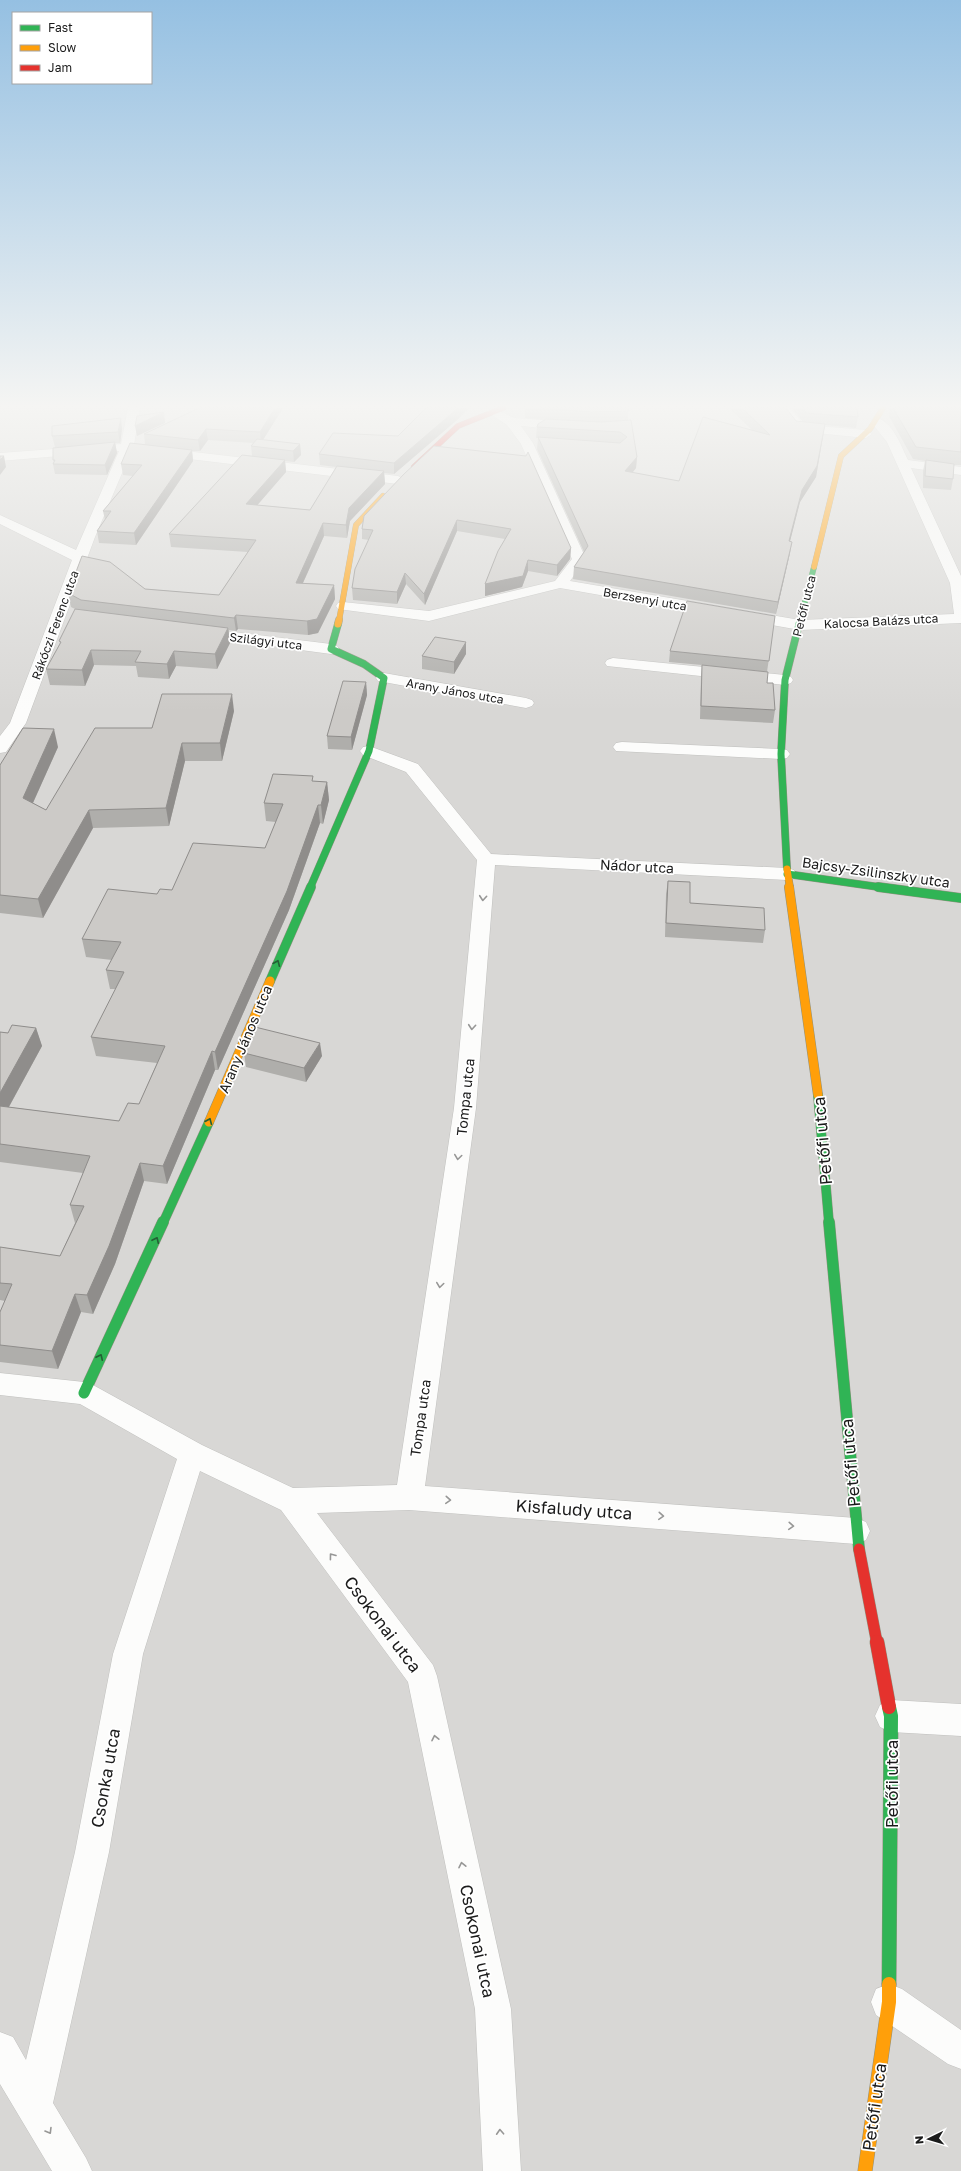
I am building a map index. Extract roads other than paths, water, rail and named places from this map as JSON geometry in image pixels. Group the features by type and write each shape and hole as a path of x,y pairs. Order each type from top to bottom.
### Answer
{"street":[{"name":"Rákóczi Ferenc utca","path":"0,748 18,723 80,558 100,509"},
{"path":"331,649 343,606 356,525 371,509"},
{"path":"557,509 579,559 560,584"},
{"name":"Petőfi utca","path":"828,509 785,680 781,754 787,874 819,1102 856,1530 891,1716 889,2002 865,2171"},
{"path":"924,509 959,585 961,613"},
{"path":"0,520 80,558"},
{"name":"Berzsenyi utca","path":"343,606 429,616 560,584 800,625"},
{"path":"58,616 73,618"},
{"name":"Kalocsa Balázs utca","path":"800,625 961,618"},
{"name":"Szilágyi utca","path":"183,631 331,649"},
{"name":"Arany János utca","path":"331,649 364,664 384,678 526,703"},
{"path":"613,663 785,680"},
{"name":"Arany János utca","path":"84,1393 187,1173 369,750 384,678"},
{"path":"622,747 781,754"},
{"path":"369,750 412,768 486,859"},
{"name":"Nádor utca","path":"486,859 787,874"},
{"name":"Tompa utca","path":"409,1497 466,1108 486,859"},
{"name":"Bajcsy-Zsilinszky utca","path":"787,874 961,898"},
{"name":"Csokonai utca","path":"0,1384 84,1393 192,1454 291,1501 422,1676 493,2009 502,2171"},
{"name":"Csonka utca","path":"34,2106 92,1852 128,1654 192,1454"},
{"name":"Kisfaludy utca","path":"291,1501 409,1497 856,1530"},
{"path":"891,1716 961,1720"},
{"path":"889,2002 961,2051"},
{"path":"0,2050 73,2171"}]}
